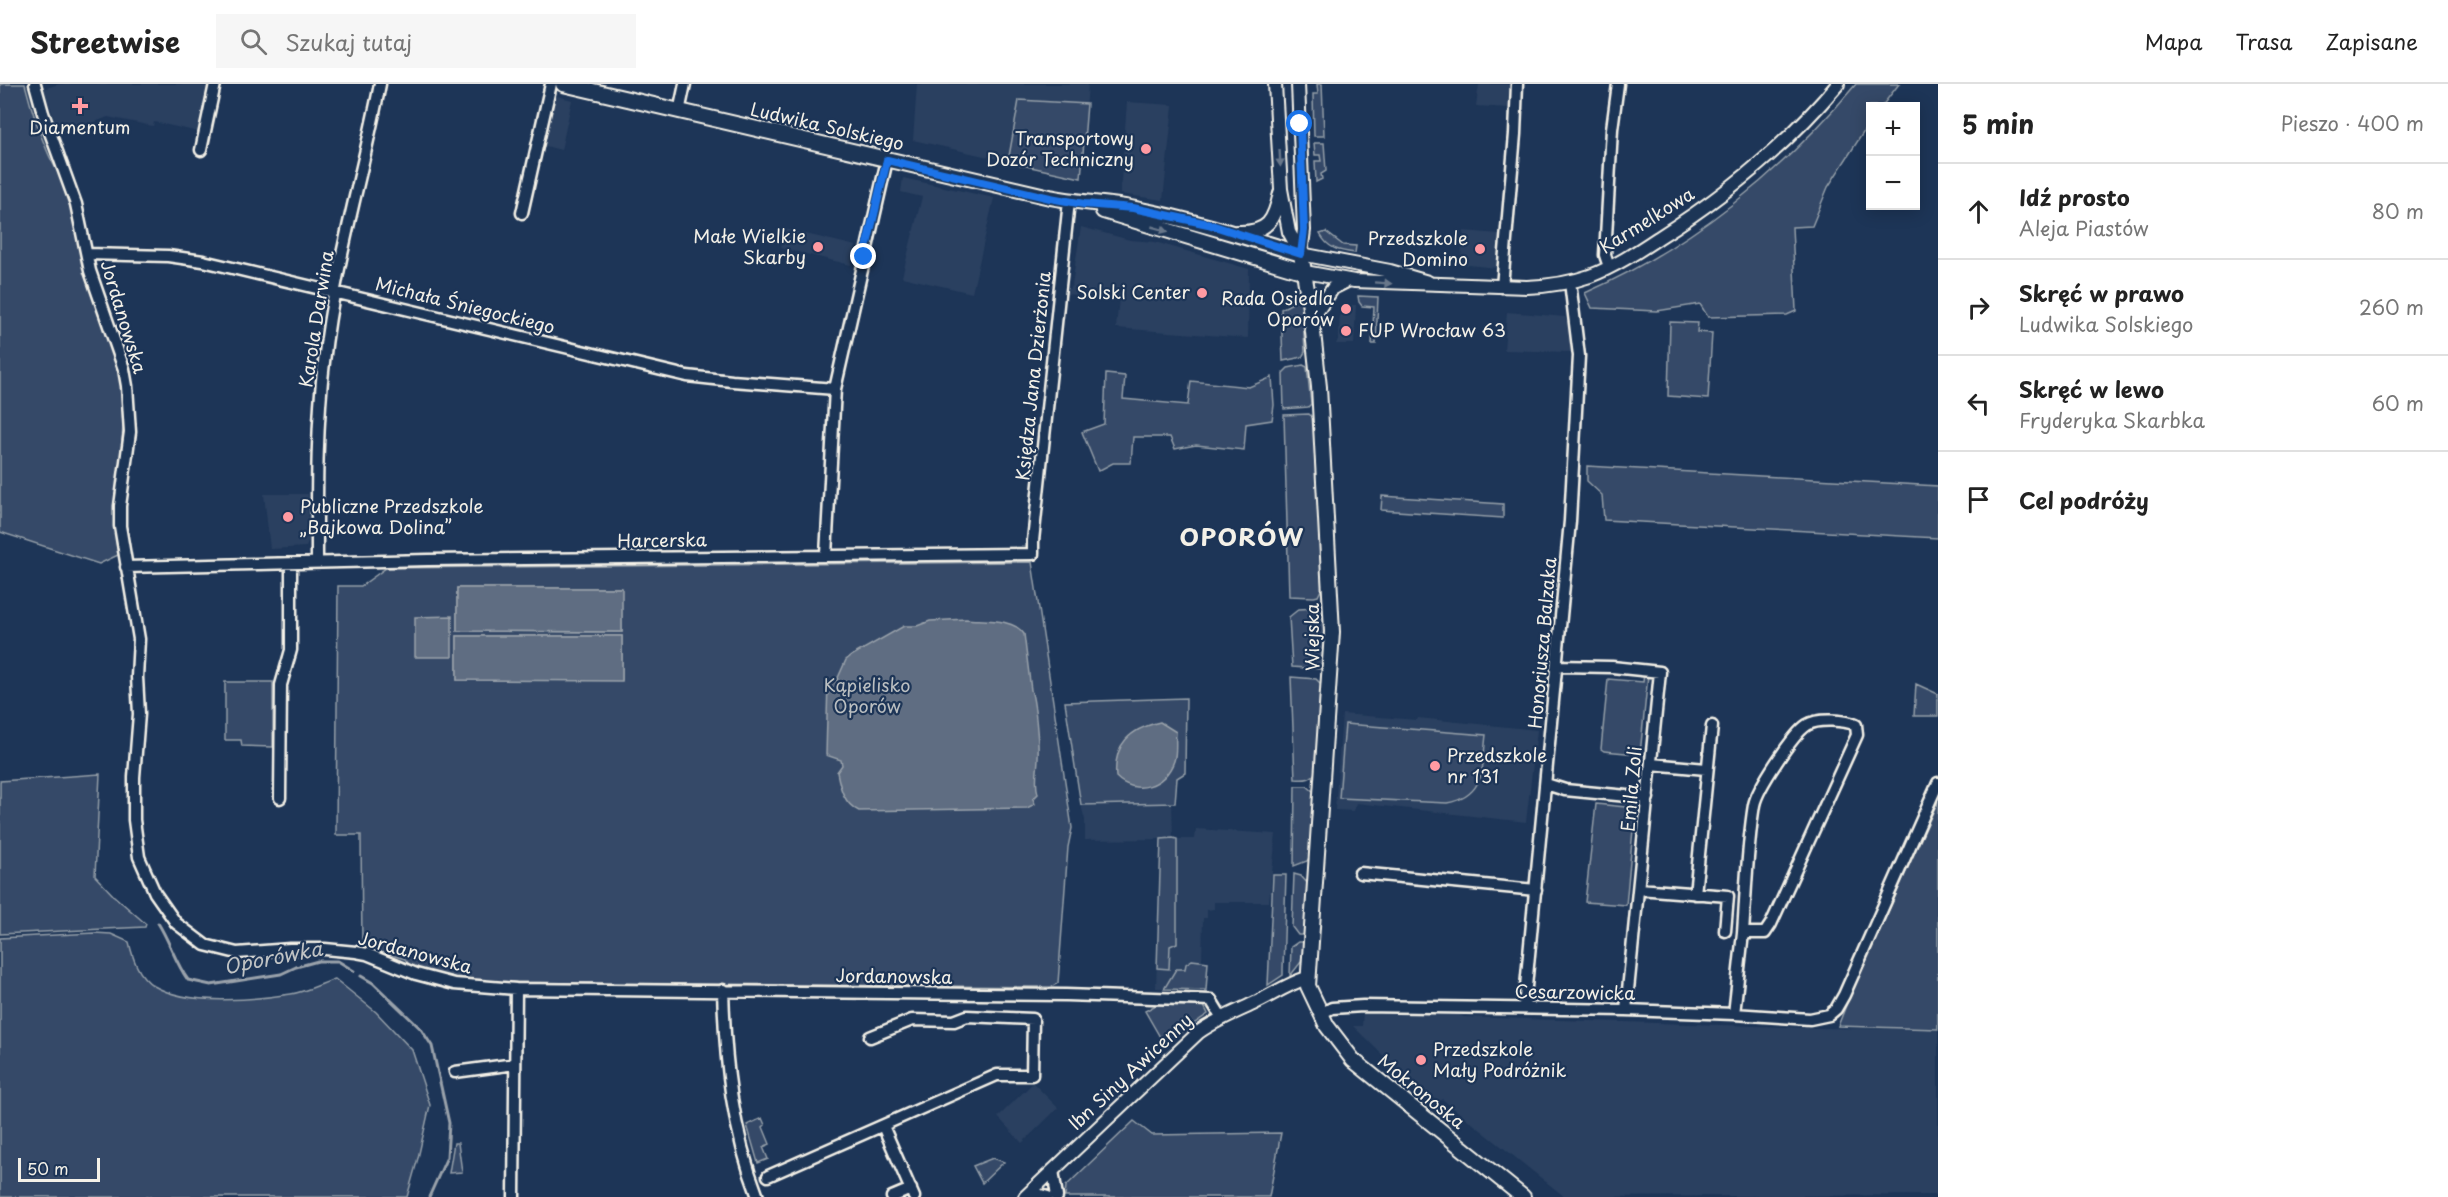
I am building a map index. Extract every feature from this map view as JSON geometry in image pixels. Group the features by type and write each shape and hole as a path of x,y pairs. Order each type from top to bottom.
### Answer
{"main road":[{"name":"Ludwika Solskiego","path":"563,84 1084,204 1305,272"},
{"name":"Ludwika Solskiego","path":"1084,204 1133,208 1208,224 1301,254"},
{"name":"Wiejska","path":"1301,254 1312,319 1319,387 1332,632 1307,978 1313,1000"},
{"name":"Mokronoska","path":"1313,1000 1320,1014 1353,1060 1523,1197"}],"street":[{"name":"Jordanowska","path":"35,84 43,113 76,204 90,271 124,369 129,398 130,432 120,506 121,534 138,639 137,677 140,714 134,777 136,846 155,892 176,923 205,945 237,953 290,949 356,952 367,954 416,974 454,984 516,989 723,990 1211,1000 1222,1018"},
{"path":"201,150 215,84"},
{"name":"Karola Darwina","path":"317,563 316,476 324,362 334,291 380,84"},
{"path":"522,213 551,84"},
{"path":"678,112 685,84"},
{"path":"1275,84 1281,189 1289,232 1301,254"},
{"path":"1298,84 1304,230 1301,254"},
{"path":"1502,287 1517,84"},
{"path":"1610,267 1605,255 1612,129 1618,84"},
{"name":"Karmelkowa","path":"1305,272 1348,280 1502,287 1527,287 1570,282 1588,277 1610,267 1677,226 1735,185 1800,127 1838,84"},
{"path":"826,555 835,389 887,160"},
{"path":"1232,232 1254,231 1269,224 1276,213 1281,189"},
{"name":"Księdza Jana Dzierżonia","path":"1033,554 1069,201"},
{"name":"Michała Śniegockiego","path":"87,254 168,256 202,261 687,376 835,389"},
{"name":"Karmelkowa","path":"1301,254 1390,270 1430,282"},
{"path":"1312,319 1333,288 1348,280"},
{"name":"Honoriusza Balzaka","path":"1524,1008 1570,521 1579,356 1570,282"},
{"name":"Harcerska","path":"126,567 826,555 1033,554"},
{"path":"280,798 281,685 291,650 291,564"},
{"name":"Emila Zoli","path":"1557,666 1612,667 1660,672 1626,1010"},
{"path":"1734,1014 1754,802 1771,768 1807,725 1824,721 1849,722 1856,725 1857,735 1772,924 1765,933 1743,933"},
{"path":"1695,894 1712,726"},
{"path":"1651,764 1706,769"},
{"name":"Cesarzowicka","path":"1320,1014 1343,1006 1626,1010 1810,1019 1829,1014 1836,1009 1844,995 1938,783"},
{"path":"1546,784 1565,790 1648,798"},
{"path":"1360,873 1536,890"},
{"path":"1639,889 1728,896 1725,931"},
{"name":"Ibn Siny Awicenny","path":"1028,1195 1198,1032 1222,1018 1255,1004 1280,988 1307,978"},
{"path":"513,1197 516,989"},
{"path":"723,990 729,1089 738,1132 758,1197"},
{"path":"768,1176 997,1076 1032,1075 1033,1019 967,1016 954,1021 912,1020 870,1037"},
{"path":"455,1072 515,1064"},
{"path":"883,1126 913,1193 892,1197"},
{"path":"1053,1170 1057,1197"},
{"path":"1028,1195 1048,1197"}],"shaded area":[{"path":"59,84 211,84 199,132 154,122 153,126 108,117 60,135 44,89"},
{"path":"917,84 1088,84 1081,178 913,140"},
{"path":"1479,84 1512,84 1510,108 1476,106"},
{"path":"553,95 572,100 561,150 542,145"},
{"name":"Transportowy Dozór Techniczny","path":"1127,102 1173,105 1163,200 1120,194"},
{"path":"903,178 994,198 972,293 902,277 922,197 901,192"},
{"path":"1081,227 1130,240 1155,242 1249,269 1248,338 1116,328 1119,298 1065,294 1072,285"},
{"name":"Małe Wielkie Skarby","path":"785,229 856,246 851,265 781,248"},
{"name":"Przedszkole Domino","path":"1464,231 1499,234 1496,268 1460,264"},
{"path":"1340,305 1356,305 1354,344 1336,344 1339,337"},
{"path":"1507,312 1565,317 1569,325 1571,352 1504,350"},
{"name":"Publiczne Przedszkole „Bajkowa Dolina”","path":"264,494 308,494 309,540 306,547 270,549"},
{"path":"457,588 622,588 622,632 457,631"},
{"path":"452,616 452,657 415,657 415,617"},
{"path":"966,619 1006,623 1013,625 1024,634 1037,733 1038,794 1033,799 1035,804 1027,808 859,811 846,800 841,790 837,772 842,765 841,760 826,755 828,681 837,680 846,660 851,656 904,626 917,626 930,621"},
{"path":"457,636 622,636 622,681 457,680"},
{"name":"Przedszkole nr 131","path":"1342,714 1417,720 1418,718 1537,730 1526,822 1356,803 1354,811 1335,810"},
{"path":"1160,722 1176,732 1175,758 1170,770 1164,777 1149,786 1140,787 1124,783 1116,777 1117,755 1121,747 1132,734"},
{"path":"1172,803 1173,838 1175,839 1195,839 1196,829 1276,834 1269,902 1214,902 1214,909 1207,910 1207,918 1203,918 1202,961 1208,962 1206,990 1156,988 1161,839 1085,840 1085,820 1081,805"},
{"path":"1363,1011 1455,1013 1464,1017 1817,1028 1938,1029 1938,1195 1565,1197 1442,1099 1438,1102 1396,1068 1353,1026 1362,1026"},
{"path":"1033,1083 1058,1108 1022,1143 998,1117"}],"green space":[{"path":"0,84 25,84 41,136 68,194 90,287 119,372 123,427 116,511 118,555 99,564 0,532"},
{"path":"1317,84 1322,84 1324,136 1314,136 1313,94 1318,94"},
{"path":"1856,84 1899,84 1885,102 1866,102 1866,128 1828,187 1812,226 1792,227 1796,311 1787,315 1708,317 1700,304 1657,311 1592,308 1585,293 1624,274 1698,230 1766,177 1828,116"},
{"path":"1019,100 1087,104 1081,178 1008,162"},
{"path":"1314,143 1324,143 1326,171 1321,174 1322,179 1316,182 1315,161 1321,161 1320,155 1315,155"},
{"path":"1326,232 1343,245 1356,246 1355,253 1330,246 1320,234"},
{"path":"1358,296 1378,297 1376,344 1372,344 1374,307 1362,306"},
{"path":"1302,298 1305,352 1302,357 1283,361 1281,309"},
{"path":"1670,322 1698,323 1697,332 1712,333 1708,399 1668,396"},
{"path":"1303,365 1307,367 1311,404 1308,407 1284,409 1283,373 1288,368"},
{"path":"1106,374 1125,376 1123,399 1188,405 1191,381 1249,387 1272,377 1274,405 1272,420 1246,424 1244,450 1196,445 1175,449 1170,437 1133,437 1131,463 1113,463 1098,471 1082,432 1104,424"},
{"path":"1309,414 1315,420 1322,588 1318,596 1314,597 1289,596 1284,415"},
{"path":"1587,466 1938,486 1938,538 1604,520 1602,495 1587,481"},
{"path":"1382,496 1503,504 1503,518 1381,510"},
{"name":"Kąpielisko Oporów","path":"1032,562 1072,828 1068,847 1058,983 1051,987 459,981 411,967 405,959 362,947 361,835 336,835 338,586 361,586 386,568","holes":["457,588 621,588 622,632 457,631","457,636 622,636 622,680 457,680"]},
{"path":"1316,608 1324,616 1325,665 1321,669 1292,667 1289,617 1299,609"},
{"path":"1644,674 1648,675 1640,754 1648,755 1604,751 1601,749 1608,679 1643,682"},
{"path":"1291,677 1316,679 1323,686 1317,769 1311,777 1305,779 1295,779"},
{"path":"225,682 273,682 273,747 242,746 241,740 225,740"},
{"path":"1916,684 1938,694 1938,716 1914,716"},
{"path":"1186,698 1185,773 1177,778 1175,803 1081,805 1065,702"},
{"path":"1345,724 1486,735 1480,778 1469,794 1447,803 1339,798"},
{"path":"100,774 95,876 146,924 145,927 0,934 0,781"},
{"path":"1295,786 1307,786 1315,793 1311,854 1307,861 1294,866"},
{"path":"1938,801 1938,1029 1838,1026 1847,1003"},
{"path":"1596,804 1635,808 1626,905 1585,902"},
{"path":"1161,839 1177,839 1177,943 1170,946 1169,969 1157,968"},
{"path":"1294,874 1301,876 1308,884 1305,935 1298,935 1292,927"},
{"path":"1273,875 1286,875 1283,975 1268,985"},
{"path":"111,934 129,942 134,961 148,982 184,997 221,1000 258,998 296,993 335,979 376,1012 412,1050 430,1105 407,1197 0,1197 0,938"},
{"path":"1298,942 1305,942 1301,962 1290,976 1291,947"},
{"path":"1192,960 1208,962 1206,990 1164,989 1176,969 1185,969 1186,964"},
{"path":"1156,1005 1204,1006 1208,1014 1164,1044 1145,1011"},
{"path":"762,1118 770,1144 763,1147 768,1159 758,1163 747,1125"},
{"path":"1134,1121 1152,1135 1281,1133 1269,1197 1065,1197 1066,1186"},
{"path":"454,1143 458,1143 462,1172 449,1173"},
{"path":"993,1158 1004,1162 982,1183 973,1166"}],"waterway":[{"name":"Oporówka","path":"158,923 188,980 211,985 281,974 318,961 338,961 354,971"},
{"name":"Oporówka","path":"361,976 373,983 421,1029 432,1046 449,1123 447,1157 429,1197"}],"place":[{"name":"Diamentum","path":"80,106"},
{"name":"Transportowy Dozór Techniczny","path":"1146,149"},
{"name":"Małe Wielkie Skarby","path":"818,247"},
{"name":"Przedszkole Domino","path":"1480,249"},
{"name":"Solski Center","path":"1202,293"},
{"name":"Rada Osiedla Oporów","path":"1346,309"},
{"name":"FUP Wrocław 63","path":"1346,331"},
{"name":"Publiczne Przedszkole „Bajkowa Dolina”","path":"288,517"},
{"name":"Przedszkole nr 131","path":"1435,766"},
{"name":"Przedszkole Mały Podróżnik","path":"1421,1060"}],"district":[{"name":"OPORÓW","path":"1242,538"}],"route":[{"path":"864,257 887,160 1050,198 1084,204 1133,208 1208,224 1301,254 1304,230 1300,124"}]}
